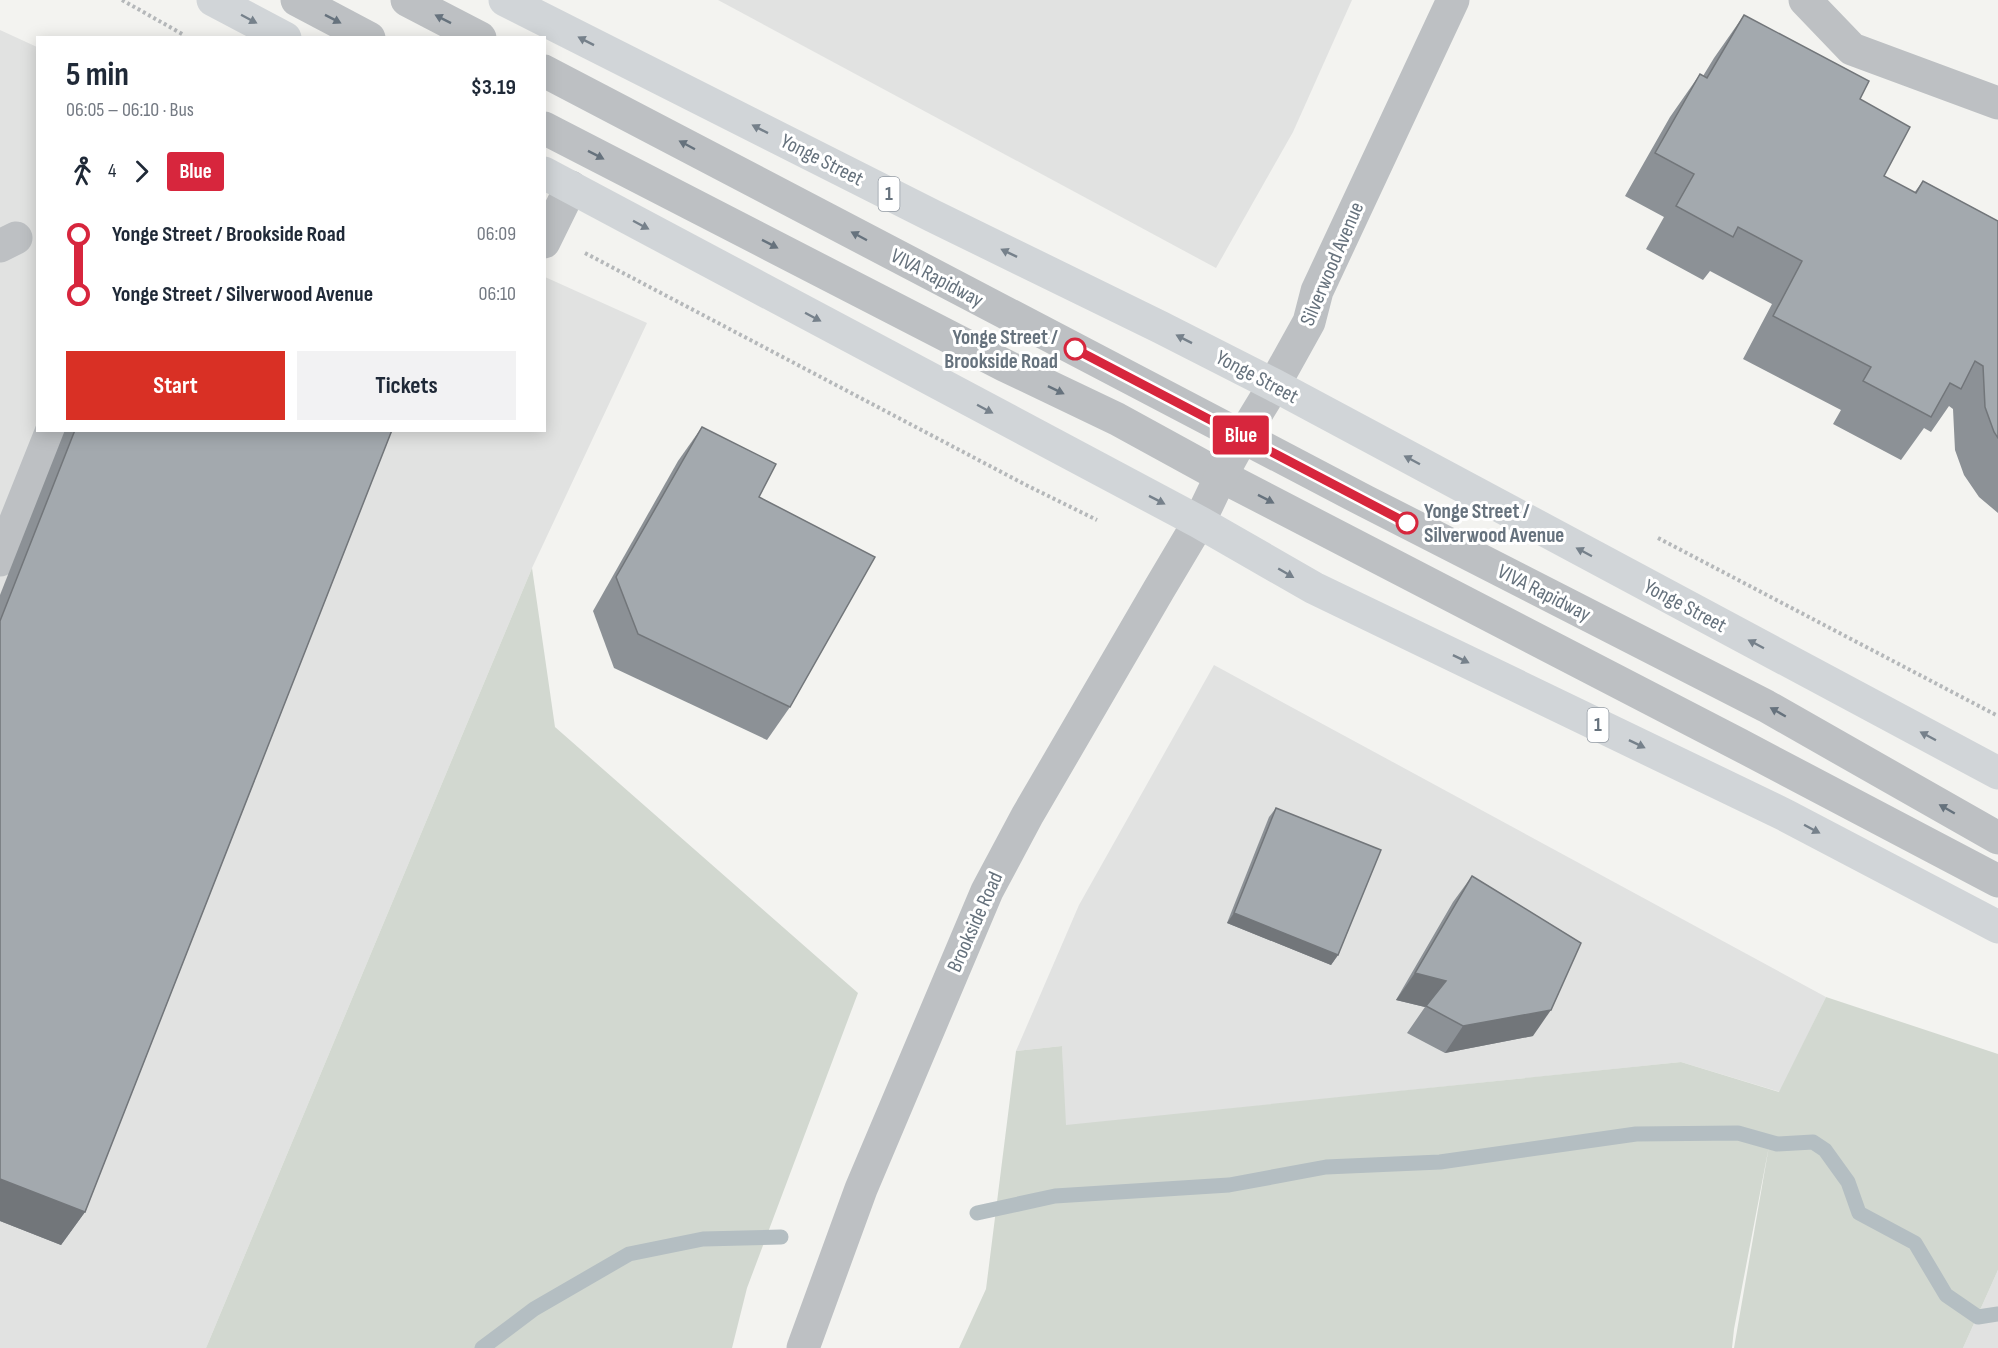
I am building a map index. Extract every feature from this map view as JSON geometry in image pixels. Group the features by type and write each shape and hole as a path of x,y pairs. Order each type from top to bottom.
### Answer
{"main road":[{"path":"213,0 281,36"},
{"name":"Yonge Street","path":"505,0 922,211 1274,385 1998,773"},
{"name":"1","path":"558,180 1199,522 1314,588 1785,815 1998,927"}],"street":[{"path":"297,0 365,36"},
{"path":"406,0 476,36"},
{"name":"Silverwood Avenue","path":"1199,522 1242,436 1274,385 1309,321 1317,291 1453,0"},
{"path":"1804,0 1852,49 1998,103"},
{"name":"VIVA Rapidway","path":"546,71 996,309 1766,706 1998,838"},
{"name":"VIVA Rapidway","path":"546,129 1004,365 1117,419 1221,476 1998,881"},
{"path":"546,238 558,180"},
{"path":"0,560 51,432"},
{"name":"Brookside Road","path":"803,1348 861,1189 987,891 1039,795 1199,522"}],"path":[{"path":"122,0 185,36"},
{"path":"546,238 648,288 1026,485"},
{"path":"1654,536 1998,716"}],"shaded area":[{"path":"718,0 1352,0 1293,132 1216,268"},
{"path":"0,30 36,47 36,432 546,432 546,277 647,323 532,568 206,1348 0,1348"},
{"path":"532,568 555,727 858,993 747,1288 732,1348 206,1348"},
{"path":"1214,665 1826,997 1780,1092 1681,1062 1065,1126 1062,1046 1016,1051 1079,905"},
{"path":"1826,997 1998,1054 1998,1270 1963,1348 1734,1348 1769,1146 1732,1348 959,1348 986,1289 1016,1051 1062,1046 1066,1125 1681,1062 1779,1092"},
{"path":"1998,1270 1998,1348 1963,1348"}],"building":[{"path":"1744,15 1869,81 1860,99 1910,127 1884,176 1916,193 1923,181 1998,221 1998,438 1985,407 1983,366 1975,361 1961,389 1950,383 1931,417 1863,381 1871,367 1773,316 1802,261 1738,227 1733,237 1676,206 1694,174 1655,153 1700,74 1707,78"},
{"path":"702,427 776,464 759,497 875,557 790,707 638,634 616,577"},
{"path":"74,432 391,432 85,1212 0,1179 0,621"},
{"path":"1276,808 1381,850 1338,955 1234,913"},
{"path":"1472,876 1581,943 1551,1010 1463,1026 1426,1006 1446,981 1415,973"}],"waterway":[{"path":"977,1213 1055,1196 1229,1185 1326,1167 1440,1162 1636,1134 1738,1133 1777,1144 1813,1142 1825,1150 1848,1182 1859,1213 1915,1243 1946,1295 1978,1317 1998,1314"},
{"path":"482,1348 534,1309 629,1254 703,1239 781,1237"}],"bus line":[{"name":"Blue","path":"1075,349 1407,523"}],"place":[{"name":"Yonge Street / Brookside Road","path":"1075,349"},
{"name":"Yonge Street / Silverwood Avenue","path":"1407,523"}]}
